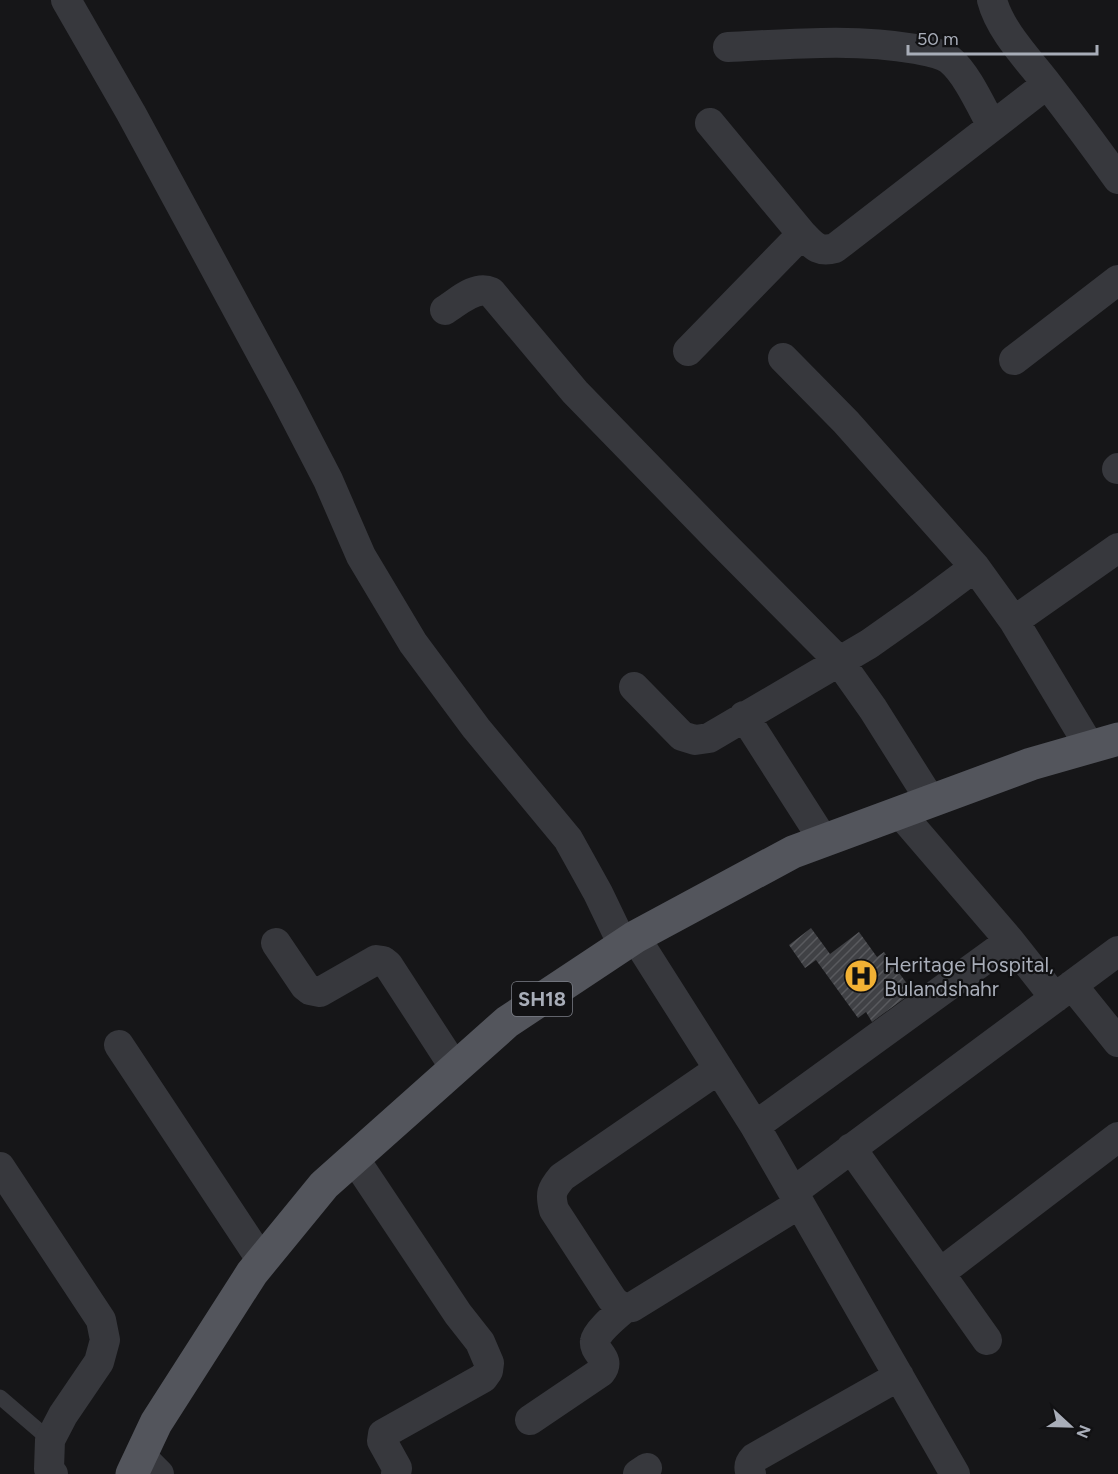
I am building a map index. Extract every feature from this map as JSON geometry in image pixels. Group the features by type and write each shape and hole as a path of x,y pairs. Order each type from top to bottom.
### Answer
{"main road":[{"name":"SH18","path":"144,1468 156,1423 252,1273 324,1185 507,1022 629,941 793,852 1031,764 1104,743"}],"street":[{"path":"66,0 131,113 286,399 328,480 361,556 420,652 476,728 568,839 629,941 719,1069 755,1126 956,1474"},
{"path":"992,0 994,10 1014,43 1118,178"},
{"path":"728,47 855,43 930,51 949,59 962,73 992,126"},
{"path":"710,123 802,234 816,248 825,251 835,248 1047,84"},
{"path":"688,351 802,234"},
{"path":"1014,360 1118,280"},
{"path":"445,310 477,290 484,289 491,292 575,392 839,661 873,709 931,801"},
{"path":"783,358 846,422 975,567 1104,743"},
{"path":"1014,621 1118,548"},
{"path":"634,687 682,736 695,740 709,738 869,644 975,567"},
{"path":"744,716 824,841"},
{"path":"900,813 1010,940 1118,1042"},
{"path":"755,1126 1010,940"},
{"path":"276,943 305,986 315,992 320,992 376,960 383,961 388,965 455,1068"},
{"path":"719,1069 562,1177 553,1187 551,1197 555,1210 612,1299 624,1308 633,1307 796,1198 851,1148 1118,951"},
{"path":"119,1045 262,1261"},
{"path":"940,1273 1118,1137"},
{"path":"851,1148 987,1340"},
{"path":"354,1158 458,1314 480,1342 489,1363 488,1371 483,1378 383,1434 382,1441 397,1468 396,1474"},
{"path":"0,1167 101,1320 105,1340 99,1362 63,1414 50,1440 49,1469 53,1474"},
{"path":"530,1420 601,1372 605,1362 595,1344 595,1339 624,1308"},
{"path":"751,1474 750,1462 754,1458 899,1377"}],"lane":[{"path":"0,1397 50,1440"}],"building":[{"path":"811,928 830,954 859,932 877,957 884,952 913,992 872,1022 866,1012 858,1018 816,960 805,968 789,945"}],"place":[{"name":"Heritage Hospital, Bulandshahr","path":"861,976"}]}
